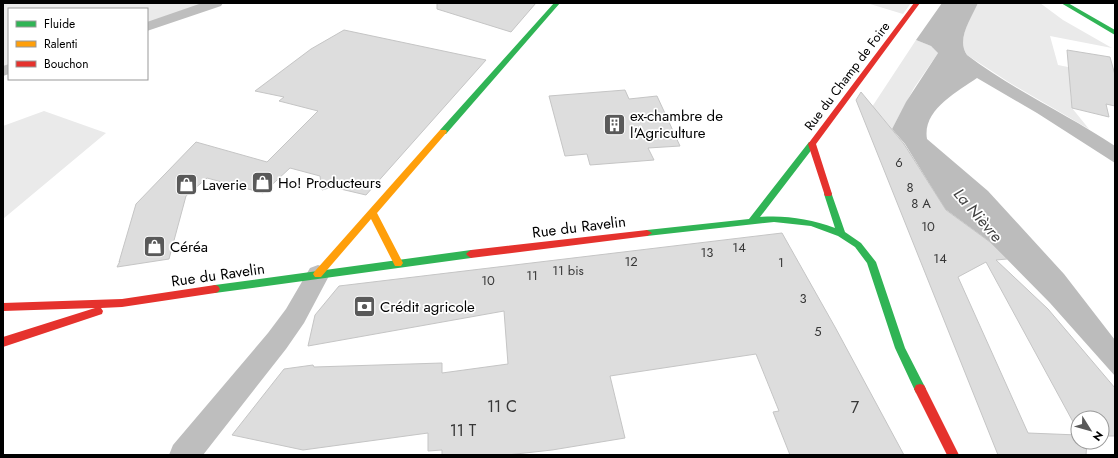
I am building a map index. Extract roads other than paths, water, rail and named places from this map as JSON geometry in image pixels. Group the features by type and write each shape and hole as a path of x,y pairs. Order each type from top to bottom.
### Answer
{"main road":[{"path":"318,274 557,3"},
{"name":"Rue du Champ de Foire","path":"753,220 812,144 917,3"},
{"path":"1064,3 1115,33"},
{"name":"Rue du Champ de Foire","path":"812,144 841,234"},
{"path":"372,214 398,263"},
{"name":"Rue du Ravelin","path":"3,307 122,303 398,263 753,220 774,219 812,223 841,234"},
{"path":"841,234 858,245 871,262 900,348 953,455"},
{"name":"Rue du Ravelin","path":"3,342 122,303"}],"street":[{"path":"148,28 216,3"},
{"path":"184,455 277,341 295,316 318,274"}],"water":[{"name":"La Nièvre","path":"942,3 978,3 964,36 964,49 967,55 1021,91 1097,134 1115,146 1115,163 1037,113 977,78 951,96 935,111 930,119 927,129 927,139 988,191 1064,274 1115,340 1115,376 1050,303 990,242 945,209 905,144 892,129 906,102 938,53 931,46 916,40"}],"place":[{"name":"ex-chambre de l'Agriculture","path":"614,125"},
{"name":"Ho! Producteurs","path":"262,183"},
{"name":"Laverie","path":"187,185"},
{"name":"Céréa","path":"154,247"},
{"name":"Crédit agricole","path":"365,307"}]}
